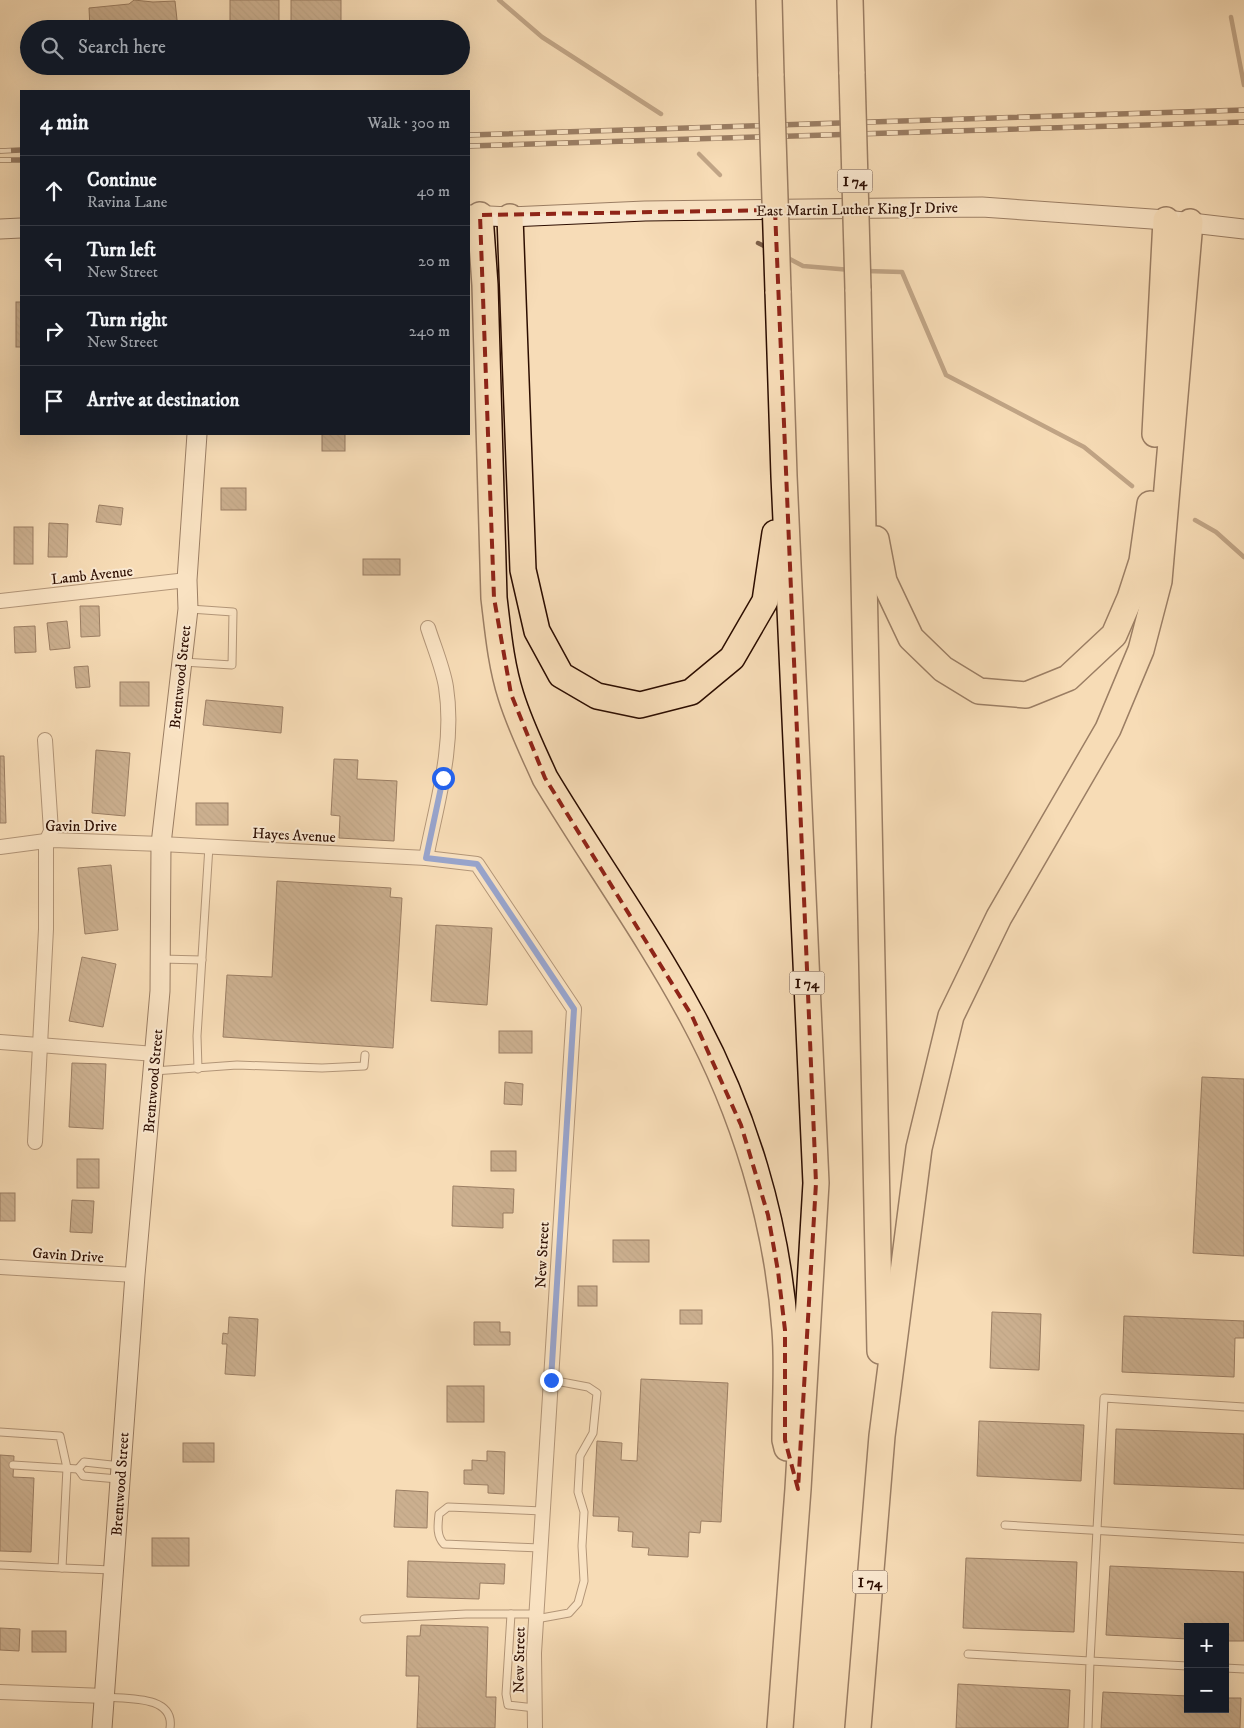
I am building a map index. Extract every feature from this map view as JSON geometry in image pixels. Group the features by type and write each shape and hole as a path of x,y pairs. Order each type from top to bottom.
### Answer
{"highway":[{"name":"I 74","path":"769,0 784,476 816,1183 798,1489 780,1728"},
{"name":"I 74","path":"850,0 863,471 882,1436 858,1728"},
{"path":"474,215 485,285 494,598 500,645 511,694 525,736 546,778 692,1016 719,1070 741,1125 768,1215 778,1271 785,1330 784,1440 798,1489"},
{"path":"510,217 523,570 537,631 561,675 597,696 640,705 691,692 732,658 765,601 784,476"},
{"path":"863,471 884,581 911,638 942,669 979,691 1026,695 1068,678 1114,635 1130,598 1142,561 1178,221"},
{"path":"882,1436 919,1148 951,1016 999,917 1108,729 1141,650 1159,581 1178,221"}],"main road":[{"name":"East Martin Luther King Jr Drive","path":"474,215 510,217 646,212 982,208 1178,221 1244,229"},
{"path":"0,229 20,228"},
{"name":"Brentwood Street","path":"102,1728 135,1275 155,1062 160,959 161,844 188,608 187,580 197,435"}],"street":[{"name":"Lamb Avenue","path":"0,601 187,580"},
{"path":"426,858 443,778 448,729 446,687 428,628"},
{"path":"35,1142 46,929 46,842 50,830 45,740"},
{"name":"Gavin Drive","path":"0,847 46,842 161,844"},
{"name":"Hayes Avenue","path":"161,844 426,858"},
{"name":"New Street","path":"426,858 477,864 574,1009 537,1617 535,1728"},
{"path":"0,1042 39,1044 155,1062"},
{"name":"Gavin Drive","path":"0,1267 135,1275"},
{"path":"0,1692 105,1696"}],"lane":[{"path":"182,662 232,665 234,612 188,608"},
{"path":"198,1069 197,1036 209,846"},
{"path":"160,959 202,960"},
{"path":"155,1062 198,1069 237,1065 322,1068 364,1066 365,1055"},
{"path":"364,1619 457,1614 511,1614 537,1617 569,1613 578,1603 584,1581 582,1546 584,1512 578,1492 580,1456 593,1432 598,1403 597,1393 588,1387 551,1380"},
{"path":"1088,1728 1096,1532 1104,1398 1244,1407"},
{"path":"0,1432 60,1436 67,1468 62,1568"},
{"path":"78,1469 84,1462 121,1472"},
{"path":"13,1465 78,1469 83,1476 121,1472"},
{"path":"541,1548 444,1544 438,1533 438,1520 440,1514 448,1507 543,1511"},
{"path":"1005,1525 1096,1532 1244,1539"},
{"path":"0,1565 113,1570"},
{"path":"511,1614 506,1694 508,1705 535,1708"},
{"path":"968,1654 1184,1666"},
{"path":"1229,1668 1244,1670"},
{"path":"105,1696 158,1703 166,1710 171,1720 170,1728"}],"highlighted area":[{"path":"775,210 816,1183 798,1489 785,1440 785,1330 778,1271 768,1215 741,1125 692,1016 545,778 511,694 494,598 480,215"}],"building":[{"path":"134,0 153,2 175,1 177,20 90,20 89,8 129,4"},
{"path":"230,0 279,0 279,20 230,20"},
{"path":"291,0 341,0 341,20 291,20"},
{"path":"16,302 20,302 20,347 16,347"},
{"path":"322,435 345,435 345,451 322,451"},
{"path":"221,488 246,488 246,510 221,510"},
{"path":"99,505 123,508 121,525 96,522"},
{"path":"49,523 68,524 67,557 48,557"},
{"path":"14,527 33,527 33,564 14,564"},
{"path":"363,559 400,559 400,575 363,575"},
{"path":"80,606 99,606 100,636 81,637"},
{"path":"67,621 70,648 50,650 47,623"},
{"path":"35,626 36,652 15,653 14,627"},
{"path":"88,666 90,687 76,688 74,667"},
{"path":"120,682 149,682 149,706 120,706"},
{"path":"206,700 283,707 281,733 203,725"},
{"path":"96,750 130,753 125,816 92,813"},
{"path":"0,756 4,756 6,823 0,823"},
{"path":"334,759 358,760 357,779 397,781 394,841 339,838 340,816 331,815"},
{"path":"196,803 228,803 228,825 196,825"},
{"path":"111,865 118,930 85,934 78,868"},
{"path":"277,881 391,888 390,897 402,898 393,1048 223,1037 227,975 272,977"},
{"path":"436,925 492,928 487,1005 431,1001"},
{"path":"82,957 116,964 103,1027 69,1021"},
{"path":"499,1031 532,1031 532,1053 499,1053"},
{"path":"72,1063 106,1064 103,1129 69,1127"},
{"path":"1202,1077 1244,1079 1244,1256 1193,1253"},
{"path":"505,1082 523,1084 522,1105 504,1104"},
{"path":"491,1151 516,1151 516,1171 491,1171"},
{"path":"77,1159 99,1159 99,1188 77,1188"},
{"path":"453,1186 514,1189 513,1213 503,1213 503,1228 452,1226"},
{"path":"0,1193 15,1193 15,1221 0,1221"},
{"path":"72,1200 94,1201 92,1233 70,1232"},
{"path":"613,1240 649,1240 649,1262 613,1262"},
{"path":"578,1286 597,1286 597,1306 578,1306"},
{"path":"680,1310 702,1310 702,1324 680,1324"},
{"path":"992,1312 1041,1314 1039,1370 990,1368"},
{"path":"1124,1316 1244,1321 1244,1338 1235,1338 1234,1377 1122,1372"},
{"path":"229,1317 258,1319 255,1376 225,1374 227,1344 222,1344 223,1333 228,1334"},
{"path":"474,1322 500,1322 500,1332 510,1332 510,1345 474,1345"},
{"path":"641,1379 728,1383 721,1522 701,1521 700,1533 689,1532 688,1557 648,1555 649,1548 632,1547 633,1532 618,1531 619,1517 593,1516 597,1441 622,1443 621,1460 637,1461"},
{"path":"447,1386 484,1386 484,1422 447,1422"},
{"path":"979,1421 1084,1425 1081,1481 977,1476"},
{"path":"1116,1429 1244,1434 1244,1489 1114,1484"},
{"path":"183,1443 214,1443 214,1462 183,1462"},
{"path":"487,1451 505,1452 504,1494 488,1493 488,1485 464,1484 464,1470 472,1470 472,1460 487,1461"},
{"path":"0,1455 14,1456 13,1477 34,1478 31,1552 0,1551"},
{"path":"396,1490 428,1492 427,1528 394,1527"},
{"path":"152,1538 189,1538 189,1566 152,1566"},
{"path":"966,1558 1077,1562 1074,1632 963,1628"},
{"path":"408,1561 505,1564 504,1584 480,1583 479,1599 407,1597"},
{"path":"1110,1566 1244,1572 1244,1641 1229,1641 1229,1623 1184,1623 1184,1639 1106,1635"},
{"path":"421,1625 488,1627 486,1697 496,1697 495,1728 417,1728 419,1676 406,1676 407,1636 420,1636"},
{"path":"0,1628 20,1629 19,1651 0,1650"},
{"path":"32,1631 66,1631 66,1652 32,1652"},
{"path":"958,1684 1070,1690 1068,1728 956,1728"},
{"path":"1103,1692 1184,1696 1184,1713 1229,1713 1229,1698 1241,1698 1240,1728 1101,1728"}],"waterway":[{"path":"499,0 542,37 661,114"},
{"path":"1231,17 1244,85"},
{"path":"699,154 720,175"},
{"path":"758,243 768,248"},
{"path":"786,257 803,266 851,270"},
{"path":"866,271 902,272 946,375 1084,447 1132,486"},
{"path":"1195,520 1216,532 1244,557"}],"railway":[{"path":"470,135 1244,110"},
{"path":"470,146 1244,122"},
{"path":"0,151 20,150"},
{"path":"0,160 20,160"}],"route":[{"path":"443,778 426,858 477,864 574,1009 551,1380"}]}
